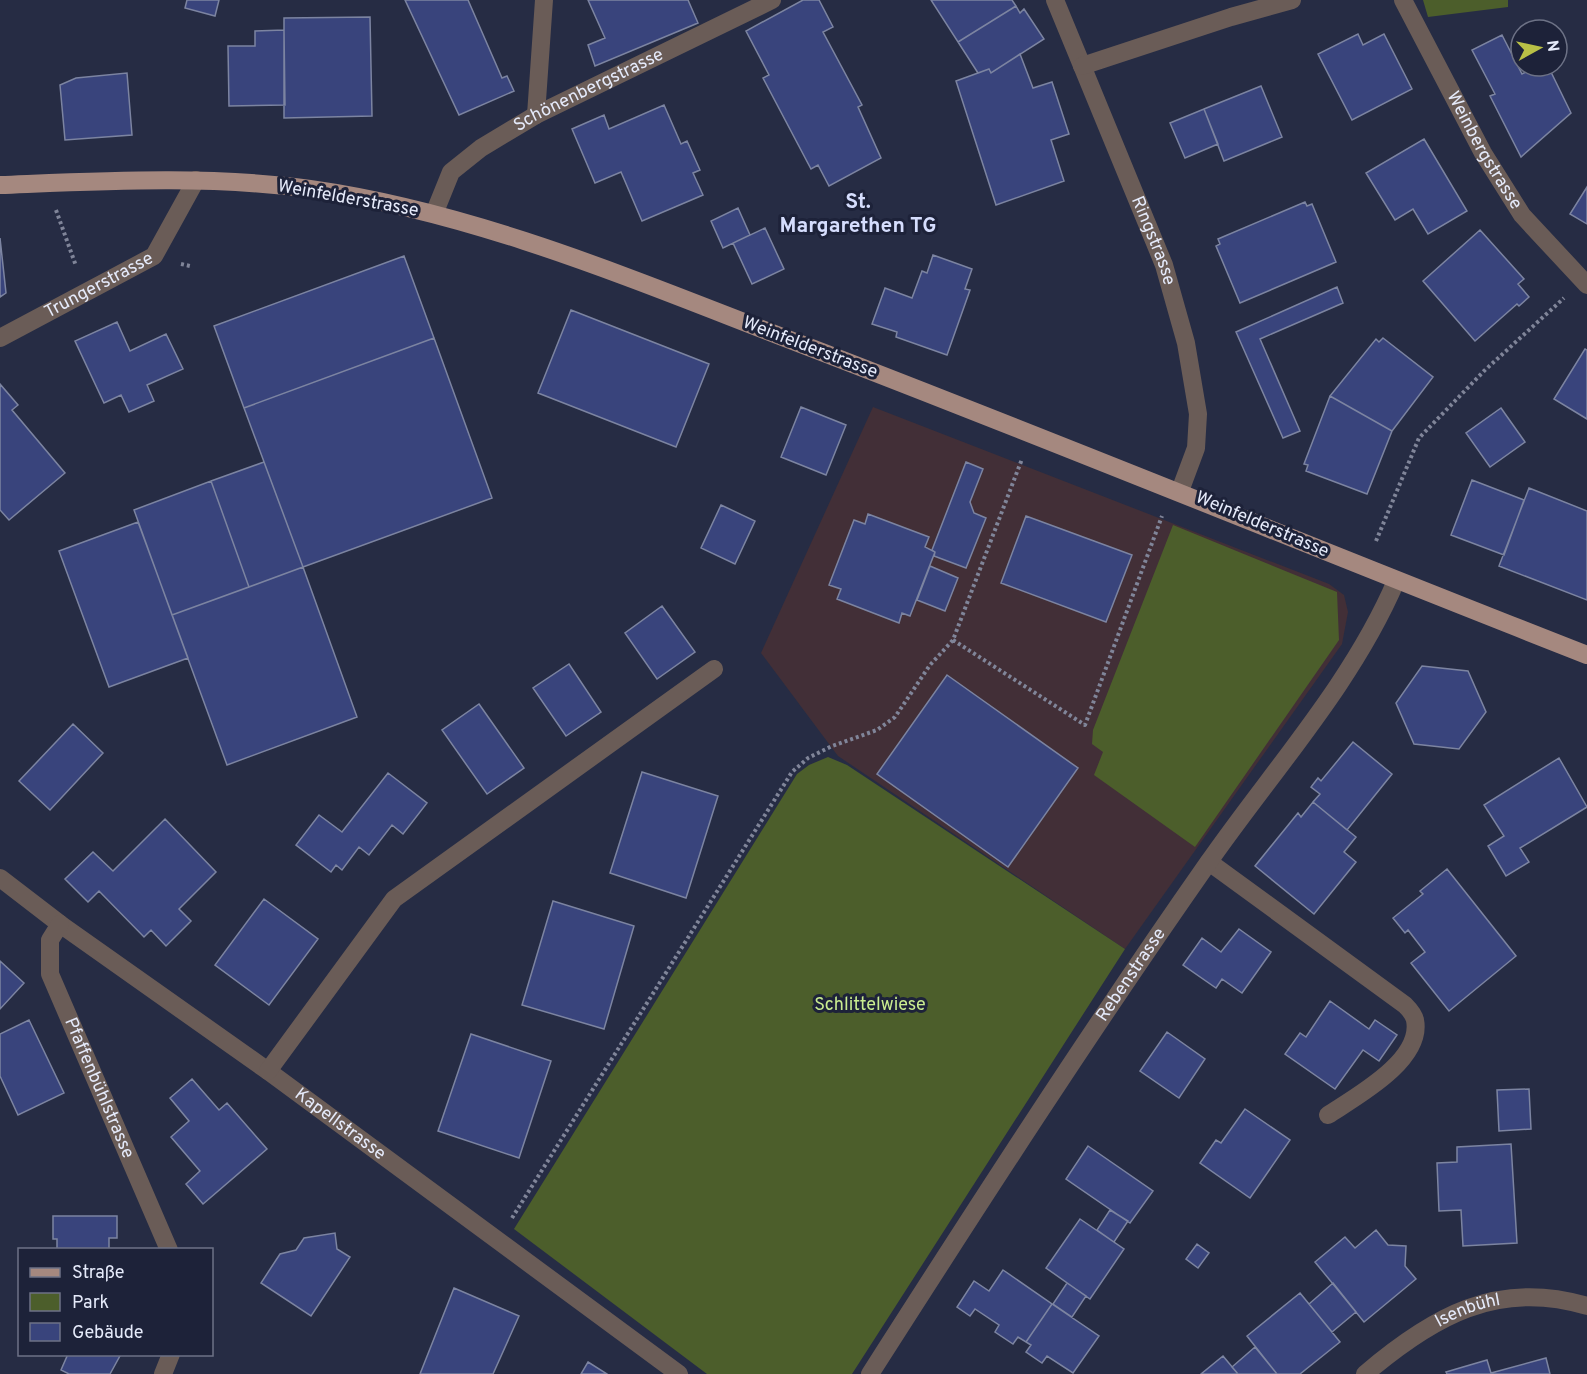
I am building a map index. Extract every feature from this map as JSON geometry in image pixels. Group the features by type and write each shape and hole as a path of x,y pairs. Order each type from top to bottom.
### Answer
{"main road":[{"name":"Weinfelderstrasse","path":"0,185 196,180 309,189 434,214 668,294 1176,490 1365,568 1587,655"}],"street":[{"path":"536,115 544,0"},
{"name":"Schönenbergstrasse","path":"434,214 451,172 481,148 536,115 772,0"},
{"name":"Ringstrasse","path":"1055,0 1164,265 1186,343 1198,414 1196,448 1176,490"},
{"path":"1082,66 1231,17 1292,0"},
{"name":"Weinbergstrasse","path":"1403,0 1482,153 1510,197 1522,215 1584,283"},
{"name":"Trungerstrasse","path":"0,338 154,256 196,180"},
{"name":"Rebenstrasse","path":"870,1374 1002,1168 1209,862 1321,709 1370,633 1396,580"},
{"path":"267,1071 394,899 714,669"},
{"path":"1209,862 1405,1005 1415,1018 1415,1037 1407,1054 1370,1088 1328,1115"},
{"name":"Kapellstrasse","path":"0,878 679,1374"},
{"name":"Pfaffenbühlstrasse","path":"60,924 50,940 50,974 168,1248"},
{"name":"Isenbühl","path":"1365,1374 1409,1340 1449,1315 1488,1300 1525,1295 1587,1306"},
{"path":"163,1374 170,1356"}],"path":[{"path":"56,210 85,293"},
{"path":"1365,568 1419,438 1484,371 1584,283"},
{"path":"497,1242 792,772 808,758 832,746 877,730 895,717 930,666 953,640 1022,459"},
{"path":"953,640 1085,725 1176,490"}],"shaded area":[{"path":"873,407 1329,584 1344,595 1348,612 1342,644 1125,949 838,756 761,653"}],"green space":[{"path":"1423,0 1508,0 1508,7 1428,17"},
{"path":"1173,525 1337,592 1339,640 1195,847 1094,775 1103,752 1092,744 1093,730"},
{"name":"Schlittelwiese","path":"828,757 847,765 1125,949 852,1374 707,1374 514,1229 797,774 809,765"}],"building":[{"path":"187,0 219,0 215,16 185,8"},
{"path":"405,0 468,0 502,78 507,76 514,91 459,115"},
{"path":"588,0 688,0 698,23 595,66 588,45 605,38"},
{"path":"803,0 819,0 833,27 823,32 862,105 858,107 881,158 829,186 818,165 811,169 763,78 769,75 746,31"},
{"path":"931,0 1012,0 1016,6 958,42"},
{"path":"1016,6 1020,13 1024,9 1044,39 991,73 989,69 978,73 958,42"},
{"path":"370,17 372,116 284,118 284,18"},
{"path":"284,30 285,105 229,106 228,46 255,46 255,31"},
{"path":"1358,34 1363,45 1384,34 1412,89 1352,120 1318,54"},
{"path":"1502,35 1509,49 1509,78 1554,78 1571,113 1521,157 1490,96 1495,94 1472,50"},
{"path":"1020,54 1033,88 1052,82 1069,134 1051,140 1064,181 996,205 956,81 989,69 991,73"},
{"path":"127,73 132,135 65,140 60,85 76,78"},
{"path":"1261,86 1282,137 1224,161 1204,109"},
{"path":"664,105 681,144 687,141 700,170 693,173 703,195 642,221 621,172 595,183 572,129 604,115 609,129"},
{"path":"1204,109 1218,144 1185,158 1170,123"},
{"path":"1424,139 1467,211 1428,234 1413,209 1395,220 1366,173"},
{"path":"1587,187 1587,224 1570,214"},
{"path":"1305,202 1307,206 1312,204 1336,262 1240,303 1216,246 1220,244 1218,239"},
{"path":"738,208 750,235 723,248 711,221"},
{"path":"765,228 784,269 752,284 733,243"},
{"path":"1480,230 1524,279 1518,284 1529,297 1519,306 1517,304 1475,341 1423,281"},
{"path":"0,238 6,293 0,297"},
{"path":"933,255 972,269 965,289 970,290 947,355 896,337 897,332 872,324 885,288 912,298 922,271 927,273"},
{"path":"404,256 434,338 244,408 214,326"},
{"path":"1337,287 1343,303 1260,339 1300,431 1283,438 1236,332"},
{"path":"571,310 709,364 676,447 538,393"},
{"path":"117,322 130,351 166,334 183,369 147,385 154,401 129,412 121,395 104,403 75,341"},
{"path":"434,338 492,498 303,567 244,408"},
{"path":"1383,338 1433,377 1392,431 1330,396 1376,339 1379,342"},
{"path":"1585,349 1587,350 1587,419 1554,399"},
{"path":"0,384 18,405 12,410 65,473 9,520 0,510"},
{"path":"1330,396 1392,431 1367,494 1306,471 1308,465 1304,464"},
{"path":"801,407 846,425 826,475 781,457"},
{"path":"1501,408 1525,442 1490,467 1466,433"},
{"path":"264,462 303,567 249,587 211,481"},
{"path":"966,462 983,469 970,502 974,513 986,518 966,568 934,556 935,552 932,550"},
{"path":"1472,480 1524,500 1504,555 1451,535"},
{"path":"211,481 249,587 172,615 134,510"},
{"path":"1529,488 1587,511 1587,600 1499,566"},
{"path":"721,505 755,521 735,564 701,548"},
{"path":"868,514 929,537 925,547 935,552 910,616 902,613 899,623 837,599 841,589 829,585 854,520 865,524"},
{"path":"1026,516 1132,555 1106,622 1001,583"},
{"path":"138,522 188,658 109,687 59,551"},
{"path":"930,566 958,578 945,611 917,600"},
{"path":"303,567 357,717 227,765 172,615"},
{"path":"662,606 695,652 657,679 625,633"},
{"path":"569,664 601,712 566,736 533,688"},
{"path":"1422,666 1468,671 1486,712 1459,749 1414,744 1396,703"},
{"path":"947,675 1078,768 1008,867 877,774"},
{"path":"479,704 524,768 487,794 442,730"},
{"path":"73,724 103,753 50,810 19,781"},
{"path":"1353,742 1392,774 1347,830 1313,802 1320,794 1311,787 1318,778 1321,781"},
{"path":"1559,758 1587,807 1520,848 1529,862 1506,876 1488,846 1504,836 1484,805"},
{"path":"642,772 718,796 686,898 610,873"},
{"path":"388,773 427,803 403,834 392,825 369,855 359,847 342,870 336,865 331,872 296,845 319,815 342,832"},
{"path":"1313,802 1356,837 1344,852 1356,862 1314,914 1255,866 1298,813 1301,817"},
{"path":"165,819 216,872 179,909 191,921 166,946 151,930 144,937 99,891 88,902 65,879 93,852 113,871"},
{"path":"1447,869 1516,956 1449,1011 1411,963 1425,952 1408,930 1405,933 1393,918 1423,894 1420,891"},
{"path":"264,899 318,939 269,1005 215,965"},
{"path":"553,901 634,926 604,1029 522,1005"},
{"path":"1239,929 1271,952 1242,993 1222,979 1216,988 1183,965 1202,938 1221,952"},
{"path":"0,961 24,983 0,1009"},
{"path":"1330,1001 1369,1029 1375,1020 1397,1035 1379,1061 1363,1050 1335,1089 1285,1054 1300,1033 1306,1037"},
{"path":"29,1020 64,1093 18,1115 0,1076 0,1034"},
{"path":"1167,1032 1205,1059 1179,1098 1140,1071"},
{"path":"471,1034 551,1061 519,1158 438,1131"},
{"path":"192,1079 219,1110 227,1103 267,1149 203,1204 186,1184 200,1171 171,1137 189,1121 170,1098"},
{"path":"1529,1089 1531,1129 1499,1131 1497,1090"},
{"path":"1245,1109 1290,1140 1250,1198 1200,1163 1216,1140 1221,1143"},
{"path":"1511,1144 1517,1243 1463,1246 1461,1210 1439,1211 1437,1163 1457,1162 1457,1147"},
{"path":"1088,1146 1153,1191 1130,1223 1066,1179"},
{"path":"1110,1210 1128,1221 1114,1242 1097,1230"},
{"path":"53,1216 117,1216 117,1238 109,1238 109,1248 57,1248 57,1239 53,1239"},
{"path":"1080,1219 1124,1249 1090,1299 1046,1268"},
{"path":"1376,1230 1388,1245 1406,1246 1405,1266 1416,1279 1364,1322 1315,1262 1345,1237 1355,1248"},
{"path":"335,1233 337,1249 350,1257 311,1316 261,1283 280,1254 296,1250 304,1238"},
{"path":"1197,1244 1209,1253 1198,1268 1186,1259"},
{"path":"1003,1270 1052,1304 1026,1342 1018,1337 1013,1344 995,1332 999,1325 975,1309 970,1316 957,1307 974,1281 989,1291"},
{"path":"1067,1283 1086,1296 1072,1317 1053,1304"},
{"path":"1333,1283 1356,1312 1332,1332 1309,1304"},
{"path":"454,1288 519,1316 493,1374 420,1374"},
{"path":"1300,1293 1340,1342 1300,1374 1277,1374 1247,1336"},
{"path":"1052,1304 1099,1336 1073,1373 1047,1356 1042,1363 1026,1352 1031,1345 1026,1342"},
{"path":"1255,1347 1277,1374 1238,1374 1232,1367"},
{"path":"67,1356 120,1356 110,1374 69,1374 61,1370"},
{"path":"1223,1356 1238,1374 1201,1374"},
{"path":"1546,1358 1550,1374 1447,1374 1446,1372 1487,1360 1491,1373"},
{"path":"588,1362 607,1374 581,1374"}],"district":[{"name":"St. Margarethen TG","path":"858,214"}]}
